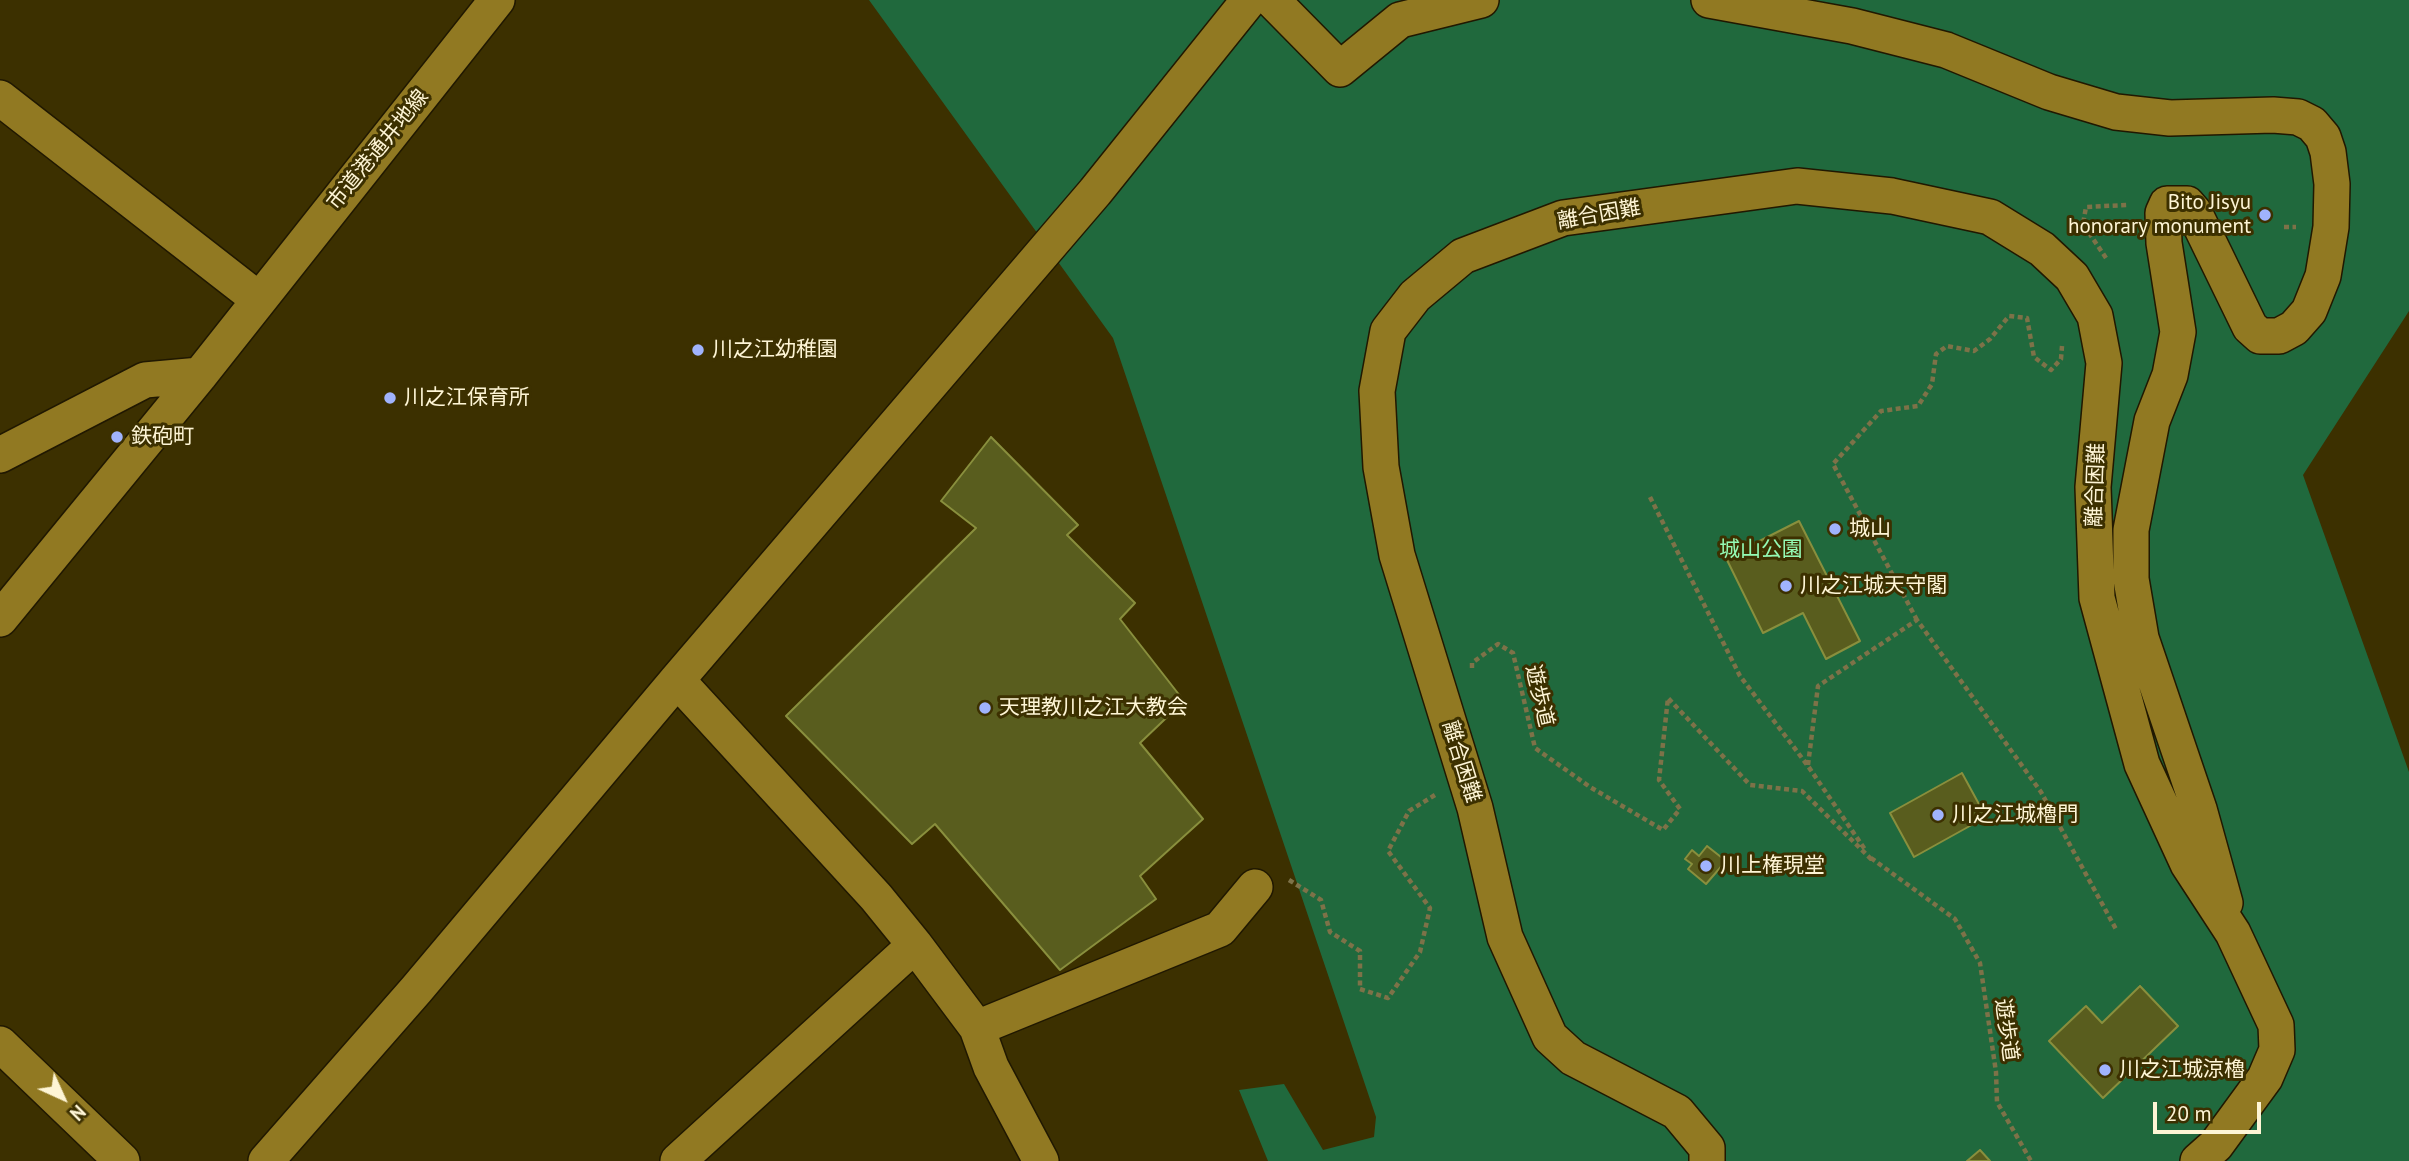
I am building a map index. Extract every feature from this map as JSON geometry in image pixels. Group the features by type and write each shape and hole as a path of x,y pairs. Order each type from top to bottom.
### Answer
{"street":[{"name":"市道港通井地線","path":"200,374 497,0"},
{"path":"266,1161 416,990 677,680 1095,192 1249,0"},
{"path":"1272,0 1340,69 1400,20 1481,0"},
{"path":"1709,0 1852,26 1946,50 2049,92 2116,112 2170,118 2273,115 2298,117 2312,124 2323,137 2332,184 2332,227 2323,276 2309,312 2294,328 2279,336 2260,336 2250,327 2194,212 2187,204 2167,204 2163,213 2164,243 2178,332 2170,375 2152,421 2131,530 2131,579 2141,638 2199,809 2233,933 2276,1025 2277,1049 2265,1078 2217,1145 2198,1161"},
{"path":"0,98 258,299"},
{"name":"離合困難","path":"1707,1161 1707,1148 1677,1112 1573,1058 1550,1037 1505,937 1475,808 1398,555 1381,467 1377,391 1388,331 1415,296 1463,256 1563,218 1797,186 1892,196 1990,217 2042,249 2071,277 2095,316 2104,363 2093,486 2097,598 2143,764 2188,864 2233,933"},
{"path":"0,455 145,380 200,374"},
{"path":"0,619 200,374"},
{"path":"677,680 876,897 915,945 977,1028 991,1068 1041,1161"},
{"path":"977,1028 1220,929 1255,887"},
{"path":"678,1161 915,945"},
{"path":"0,1044 122,1161"}],"path":[{"path":"2108,263 2083,224 2086,207 2167,204"},
{"path":"2063,336 2061,359 2051,370 2034,357 2027,317 2009,316 1990,339 1975,351 1947,346 1936,354 1932,384 1918,406 1881,411 1833,464 1917,620 2042,792 2117,931"},
{"name":"遊歩道","path":"1650,497 1740,676 1808,766 1872,860"},
{"path":"1808,766 1818,686 1917,620"},
{"name":"遊歩道","path":"1472,676 1472,663 1498,644 1513,653 1535,748 1590,787 1663,830 1680,809 1659,779 1668,698 1750,785 1802,791 1872,860 1955,919 1980,963 1996,1072 1997,1102 2031,1161"},
{"path":"1255,887 1289,880 1321,900 1330,932 1360,951 1360,989 1388,998 1420,952 1430,908 1388,851 1409,811 1440,792 1475,808"}],"green space":[{"name":"城山公園","path":"869,0 2409,0 2409,311 2303,475 2409,772 2409,1161 1268,1161 1239,1090 1284,1084 1323,1150 1374,1137 1376,1117 1113,338"}],"building":[{"name":"天理教川之江大教会","path":"991,437 1078,525 1067,535 1135,603 1120,619 1184,701 1140,743 1203,819 1140,876 1156,899 1060,970 935,824 912,844 786,716 976,528 941,501"},
{"name":"川之江城天守閣","path":"1799,521 1860,641 1826,659 1803,613 1763,633 1726,558"},
{"name":"川之江城櫓門","path":"1962,773 1986,817 1914,857 1890,813"},
{"name":"川上権現堂","path":"1707,846 1726,861 1706,884 1688,869 1692,864 1685,859 1692,850 1699,856"},
{"name":"川之江城涼櫓","path":"2140,986 2178,1026 2103,1098 2049,1041 2086,1006 2102,1023"},
{"path":"1980,1150 1990,1161 1967,1161"}],"place":[{"name":"Bito Jisyu honorary monument","path":"2265,215"},
{"name":"川之江幼稚園","path":"698,350"},
{"name":"川之江保育所","path":"390,398"},
{"name":"鉄砲町","path":"117,437"},
{"name":"城山","path":"1835,529"},
{"name":"川之江城天守閣","path":"1786,586"},
{"name":"天理教川之江大教会","path":"985,708"},
{"name":"川之江城櫓門","path":"1938,815"},
{"name":"川上権現堂","path":"1706,866"},
{"name":"川之江城涼櫓","path":"2105,1070"}]}
